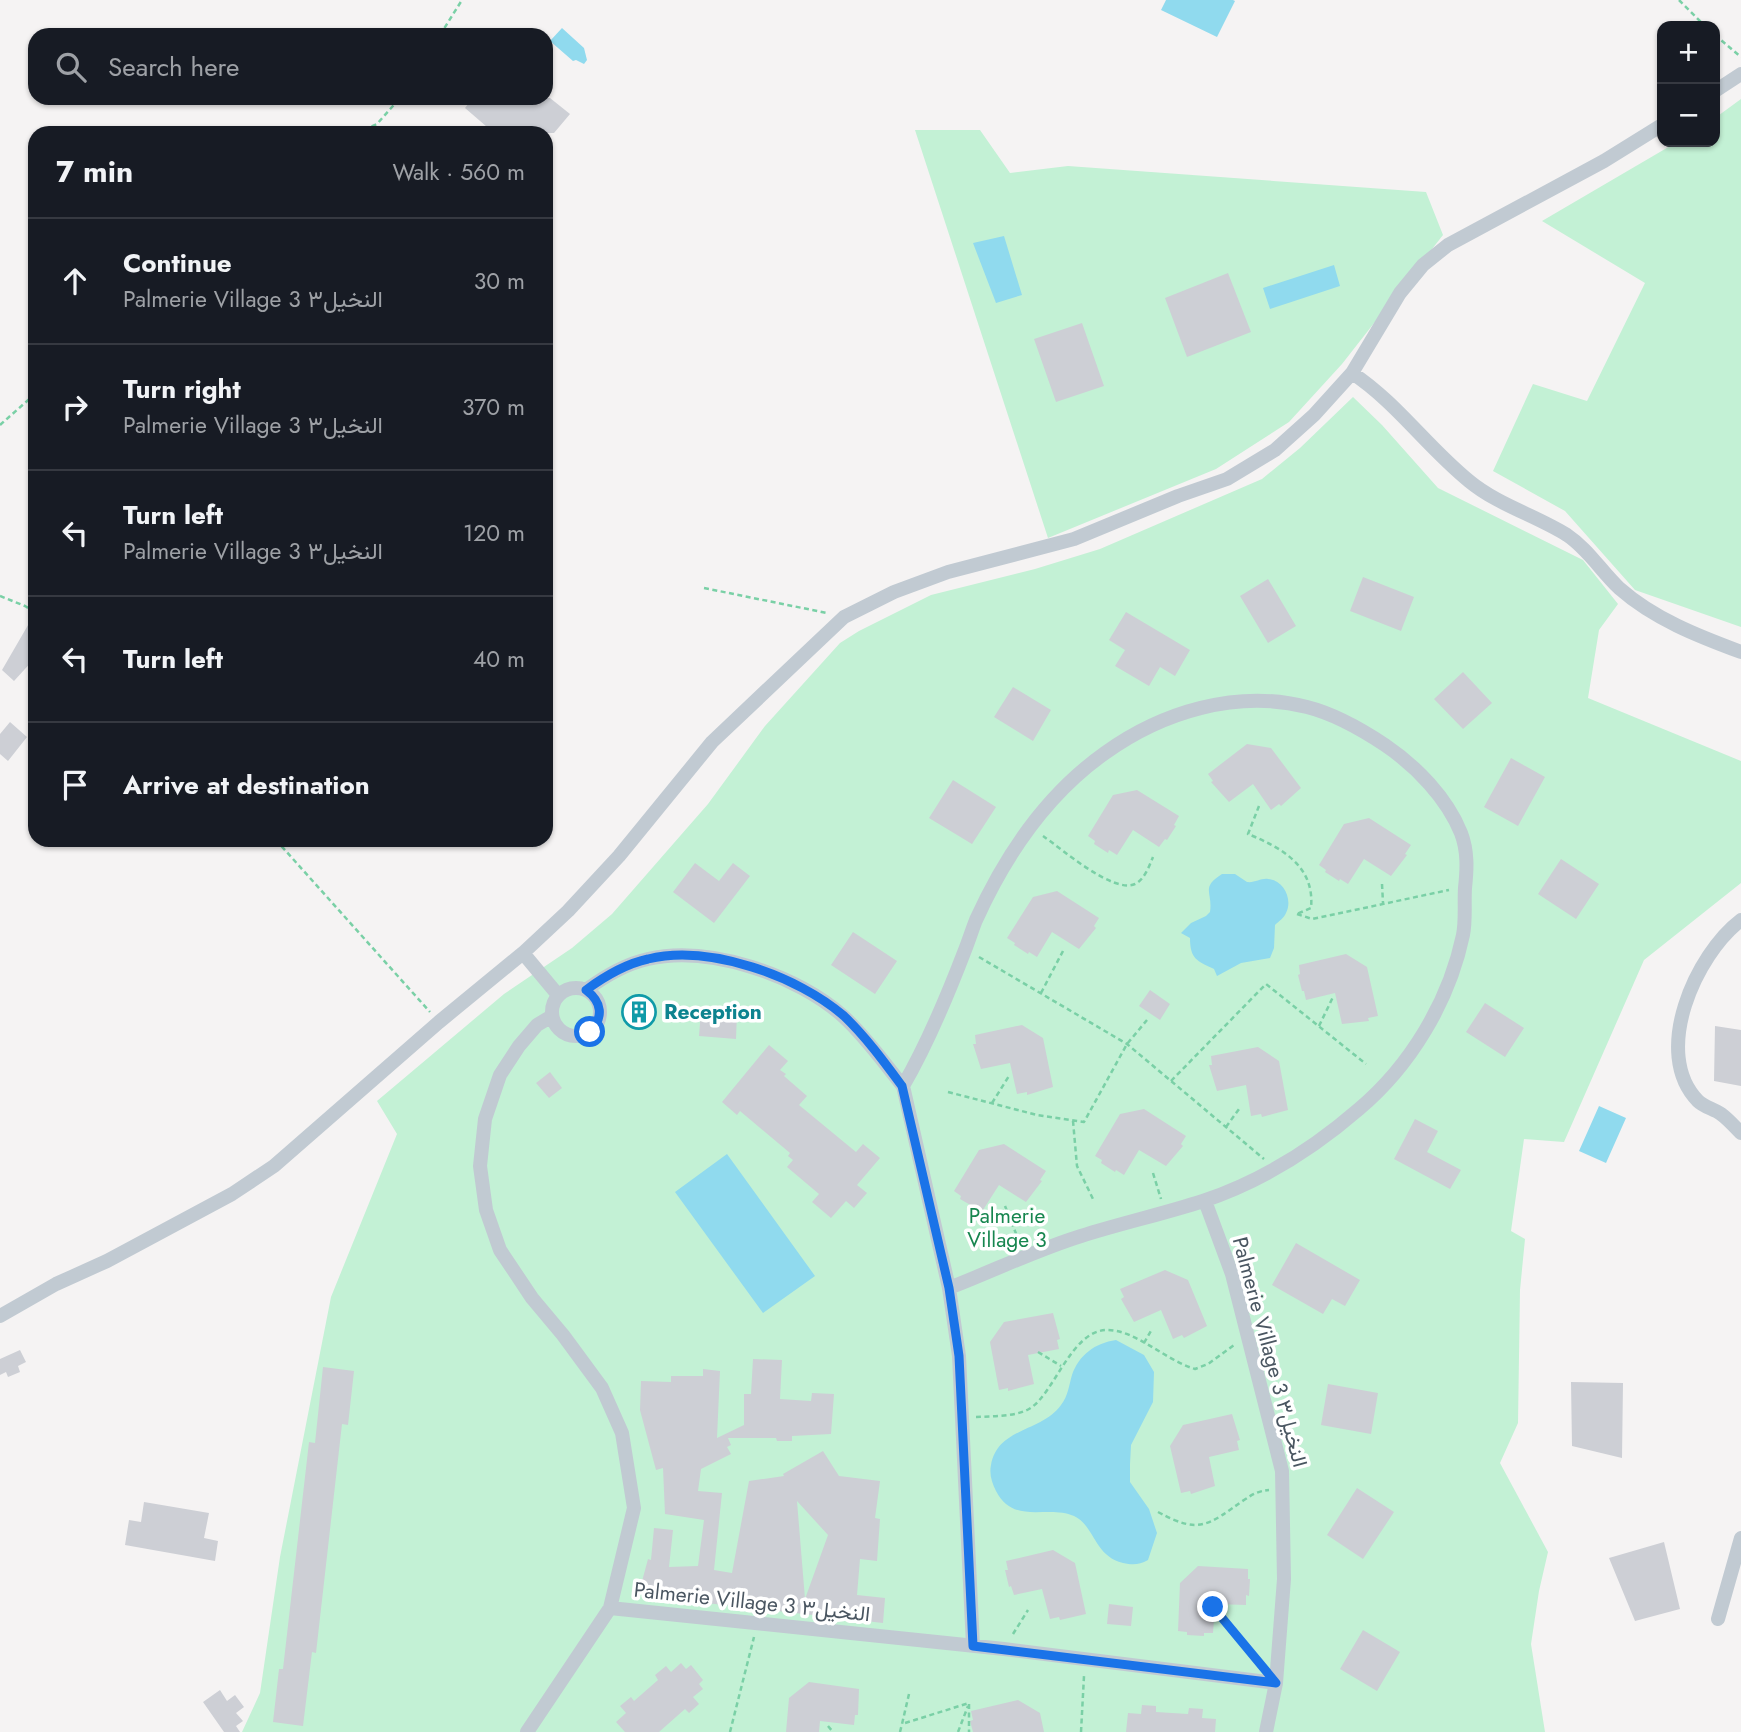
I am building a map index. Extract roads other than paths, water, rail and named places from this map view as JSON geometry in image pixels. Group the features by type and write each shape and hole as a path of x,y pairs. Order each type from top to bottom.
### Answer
{"street":[{"path":"1720,88 1741,74"},
{"path":"0,1316 56,1284 107,1261 232,1194 274,1166 439,1022 523,953 568,911 619,856 712,742 844,617 894,592 948,572 1074,539 1178,496 1227,480 1275,450 1314,415 1352,373 1400,293 1432,258 1448,245 1593,167 1657,128"},
{"path":"1352,373 1371,385 1470,482 1487,494 1569,537 1619,587 1661,618 1741,652"},
{"path":"902,1086 931,1034 975,922 1029,826 1062,790 1105,753 1166,718 1224,703 1258,700 1307,707 1356,726 1424,775 1462,834 1468,867 1464,932 1453,970 1435,1012 1405,1064 1361,1108 1303,1153 1246,1184 1205,1201 1077,1237 949,1288"},
{"path":"1741,920 1730,928 1710,952 1693,981 1681,1017 1678,1047 1683,1078 1698,1102 1721,1115 1741,1133"},
{"path":"523,953 558,995"},
{"path":"586,990 622,967 650,958 695,956 750,966 800,986 843,1016 882,1059 902,1086 949,1288 959,1356 973,1646"},
{"path":"566,990 586,990 594,996 600,1015 590,1032 582,1036 571,1036 555,1025 553,1005 558,995 566,990"},
{"name":"Palmerie Village 3 النخيل٣","path":"527,1732 610,1608 634,1508 622,1433 602,1388 532,1298 500,1250 486,1210 480,1166 485,1119 500,1075 537,1025 552,1016"},
{"name":"Palmerie Village 3 النخيل٣","path":"1205,1201 1232,1274 1282,1471 1284,1579 1276,1683 1266,1732"},
{"path":"1718,1619 1741,1538"},
{"name":"Palmerie Village 3 النخيل٣","path":"610,1608 1004,1649 1276,1683"}],"water":[{"path":"1166,0 1235,1 1217,37 1161,10"},
{"path":"562,28 584,48 587,60 584,64 573,61 553,44 553,38"},
{"path":"1004,236 1022,295 996,303 973,243"},
{"path":"1334,265 1340,286 1270,309 1263,288"},
{"path":"1222,874 1235,874 1247,882 1274,880 1286,892 1288,908 1275,925 1274,948 1270,958 1241,963 1217,976 1214,969 1193,955 1190,938 1181,933 1191,923 1210,912 1209,887"},
{"path":"1599,1106 1626,1118 1606,1163 1579,1151"},
{"path":"727,1154 815,1276 763,1313 675,1192"},
{"path":"1116,1340 1144,1355 1154,1372 1153,1402 1131,1445 1130,1482 1149,1509 1157,1533 1148,1560 1136,1564 1123,1563 1106,1554 1081,1521 1074,1516 1012,1508 1003,1502 996,1491 991,1475 995,1453 1002,1443 1053,1414 1063,1402 1075,1368 1083,1356 1101,1344"}],"place":[{"name":"Reception","path":"639,1012"}],"park label":[{"name":"Palmerie Village 3","path":"1007,1228"}]}
